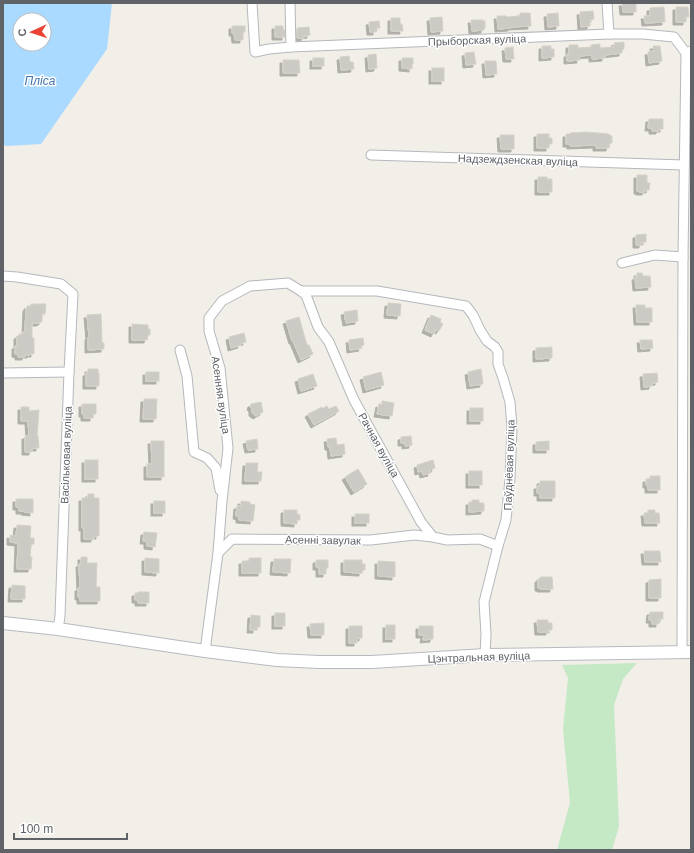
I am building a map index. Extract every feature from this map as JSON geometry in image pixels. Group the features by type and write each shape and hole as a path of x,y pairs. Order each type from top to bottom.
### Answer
{"street":[{"name":"Прыборская вуліца","path":"252,3 255,52 292,47 609,34 643,34 674,37 689,54"},
{"path":"290,3 292,47"},
{"path":"607,3 609,34"},
{"path":"686,652 679,256 689,54"},
{"name":"Надзеждзенская вуліца","path":"371,155 684,165"},
{"path":"622,263 655,254 679,256"},
{"name":"Васільковая вуліца","path":"3,276 61,284 73,294 60,616 58,630"},
{"name":"Асенняя вуліца","path":"205,651 218,553 228,448 220,368 209,331 210,318 222,301 250,286 288,283 301,291"},
{"name":"Рачная вуліца","path":"301,291 306,295 318,327 329,342 354,400 421,522 433,537"},
{"name":"Паўднёвая вуліца","path":"301,291 377,291 466,306 473,315 487,342 495,347 498,352 498,364 510,402 512,428 510,479 506,520 484,602 486,634 485,655"},
{"name":"Асенняя вуліца","path":"180,350 187,376 194,452 207,458 216,468 222,501"},
{"path":"3,373 69,372"},
{"name":"Асенні завулак","path":"218,553 232,539 371,540 414,535 433,537"},
{"path":"433,537 447,540 480,539 498,546"},
{"name":"Цэнтральная вуліца","path":"3,623 277,660 319,662 372,662 485,655 686,652"}],"green space":[{"path":"637,663 623,679 614,705 619,826 612,850 557,850 570,803 563,729 568,678 562,665"}],"water":[{"name":"Пліса","path":"3,3 112,3 107,49 41,144 3,145"}],"building":[{"path":"622,3 636,3 636,12 623,12"},
{"path":"664,7 665,22 645,23 644,16 650,16 650,8"},
{"path":"676,7 688,7 689,17 686,17 686,22 676,22"},
{"path":"593,11 594,19 590,20 590,26 581,27 580,12"},
{"path":"520,13 530,13 531,26 498,29 497,16 520,16"},
{"path":"558,13 559,26 548,27 547,14"},
{"path":"442,17 443,31 431,32 430,18"},
{"path":"391,18 400,18 400,24 402,24 403,31 391,31"},
{"path":"471,20 485,21 484,30 472,31"},
{"path":"379,21 380,28 376,28 376,32 370,32 369,22"},
{"path":"232,26 245,26 243,40 235,40 234,33 232,33"},
{"path":"275,26 283,26 283,30 285,30 285,37 275,37"},
{"path":"309,27 310,35 304,36 304,38 297,38 297,28"},
{"path":"624,42 624,49 622,50 622,53 605,55 605,58 592,59 592,55 579,56 580,60 567,61 569,45 578,45 578,48 591,47 591,45 600,44 600,48 615,47 614,43"},
{"path":"542,46 551,46 551,49 554,49 554,57 542,58"},
{"path":"653,46 660,46 662,61 649,63 648,52 654,51"},
{"path":"513,47 514,59 506,59 505,48"},
{"path":"474,52 476,64 466,65 465,53"},
{"path":"376,54 377,68 369,69 368,55"},
{"path":"349,56 350,62 353,62 354,69 341,70 340,57"},
{"path":"313,58 324,58 324,66 313,66"},
{"path":"402,58 413,58 412,69 402,68"},
{"path":"283,60 299,60 300,73 283,73"},
{"path":"485,61 496,61 497,74 486,75"},
{"path":"432,68 444,68 444,81 432,81"},
{"path":"649,119 663,119 663,129 659,129 659,131 652,131 652,128 648,128"},
{"path":"586,132 609,134 612,136 612,143 610,143 609,148 596,148 596,145 570,146 570,144 566,144 566,134"},
{"path":"537,134 549,134 549,138 552,138 552,144 549,144 549,148 537,148"},
{"path":"500,135 514,135 514,149 501,149"},
{"path":"637,175 647,175 647,183 650,183 649,190 645,190 645,192 637,191"},
{"path":"538,177 547,177 547,179 552,179 552,192 538,192"},
{"path":"646,234 646,242 642,242 642,245 636,245 636,235"},
{"path":"637,273 642,273 643,276 650,276 651,287 636,288 635,277 637,277"},
{"path":"388,303 401,304 400,316 387,315"},
{"path":"31,304 46,304 45,314 42,314 42,322 32,323 34,354 25,355 25,357 18,357 18,355 15,354 17,336 25,332 26,308 27,306 31,306"},
{"path":"636,305 645,305 645,308 652,308 652,322 637,322"},
{"path":"357,310 358,321 346,323 344,312"},
{"path":"101,314 102,343 104,343 104,349 88,350 89,337 87,315"},
{"path":"431,315 441,319 440,322 443,324 439,331 436,330 434,334 425,330"},
{"path":"299,317 307,345 309,345 313,354 301,360 292,341 286,321"},
{"path":"132,324 148,325 150,335 148,335 147,340 132,340"},
{"path":"244,333 246,342 240,343 241,345 231,348 229,337"},
{"path":"363,338 364,345 361,346 362,348 350,350 349,340"},
{"path":"640,340 652,340 653,348 641,349"},
{"path":"552,347 552,358 536,359 536,348"},
{"path":"88,369 98,369 99,386 86,386 86,373 88,373"},
{"path":"481,369 483,384 470,386 468,372"},
{"path":"146,372 159,372 159,381 146,381"},
{"path":"381,372 384,385 366,390 363,377"},
{"path":"657,373 658,382 652,383 652,386 644,387 643,374"},
{"path":"313,374 317,386 301,391 298,379"},
{"path":"144,399 157,399 156,419 143,419"},
{"path":"382,401 394,403 392,416 377,414 379,404 382,405"},
{"path":"261,402 263,412 256,416 252,413 252,409 250,407 251,404"},
{"path":"82,404 96,404 96,414 93,414 93,418 84,418 84,414 82,414"},
{"path":"327,406 329,409 336,406 339,411 314,425 308,414"},
{"path":"21,407 29,407 29,411 39,410 37,436 39,448 32,448 32,452 25,452 25,436 29,436 28,421 21,421"},
{"path":"470,408 483,408 483,421 470,421"},
{"path":"411,436 412,445 405,446 405,443 401,443 401,437"},
{"path":"336,438 337,445 344,444 345,454 331,456 327,439"},
{"path":"257,439 258,449 248,450 246,441"},
{"path":"151,441 164,441 164,477 147,477 147,464 152,464"},
{"path":"549,441 549,450 536,450 536,442"},
{"path":"85,460 98,460 98,479 85,479"},
{"path":"433,460 435,468 430,470 431,473 423,475 422,471 418,472 417,465"},
{"path":"246,463 258,463 257,472 262,472 261,481 245,481"},
{"path":"358,469 367,484 354,492 345,477"},
{"path":"469,471 482,471 482,485 469,485"},
{"path":"650,476 660,476 660,490 648,490 646,479 650,479"},
{"path":"540,481 555,481 555,498 540,498 540,493 537,493 537,486 540,486"},
{"path":"88,494 94,494 94,498 99,498 99,536 94,536 94,539 84,539 84,528 82,528 82,498 88,498"},
{"path":"16,499 33,499 33,513 19,511 19,507 16,507"},
{"path":"472,500 479,500 479,503 484,503 484,511 469,512 469,502 472,502"},
{"path":"154,501 165,501 165,513 154,513"},
{"path":"241,501 250,502 250,504 255,505 253,521 239,520 239,517 236,516 237,506 241,506"},
{"path":"284,510 297,510 297,514 300,515 300,520 297,520 297,524 284,523"},
{"path":"648,510 655,510 655,513 659,513 660,523 645,523 644,513 648,513"},
{"path":"355,514 369,514 369,523 355,523"},
{"path":"17,525 31,526 30,538 34,538 34,544 31,544 31,569 17,569 18,543 10,542 10,535 16,536"},
{"path":"144,532 157,533 155,547 147,546 147,541 143,541"},
{"path":"644,551 660,551 661,562 645,562"},
{"path":"81,557 87,557 87,563 97,563 96,587 100,587 100,601 80,601 80,597 78,597 78,588 80,588 79,564 81,564"},
{"path":"145,558 159,559 159,573 145,572"},
{"path":"249,558 261,558 261,573 242,573 242,561 249,561"},
{"path":"274,559 291,559 290,573 273,572"},
{"path":"316,560 328,560 326,574 319,574 319,567 316,567"},
{"path":"344,560 362,560 362,564 365,564 365,570 362,570 362,573 344,572"},
{"path":"378,561 395,562 395,577 378,576"},
{"path":"540,577 552,577 553,589 538,588 538,579 540,579"},
{"path":"661,579 661,598 649,598 649,580"},
{"path":"12,585 25,586 25,599 11,599"},
{"path":"149,592 149,603 138,603 138,600 135,600 135,593"},
{"path":"650,612 663,612 663,619 659,619 659,624 652,624 652,620 649,620"},
{"path":"275,613 285,613 285,626 275,626"},
{"path":"251,615 260,616 260,627 256,627 256,630 250,630"},
{"path":"537,620 548,620 548,623 552,623 552,630 548,630 549,632 538,632"},
{"path":"324,623 324,635 311,635 310,624"},
{"path":"386,625 395,625 395,639 386,639"},
{"path":"349,626 362,626 362,638 357,638 357,643 349,643"},
{"path":"419,626 433,626 433,639 423,640 424,635 419,635"}]}
